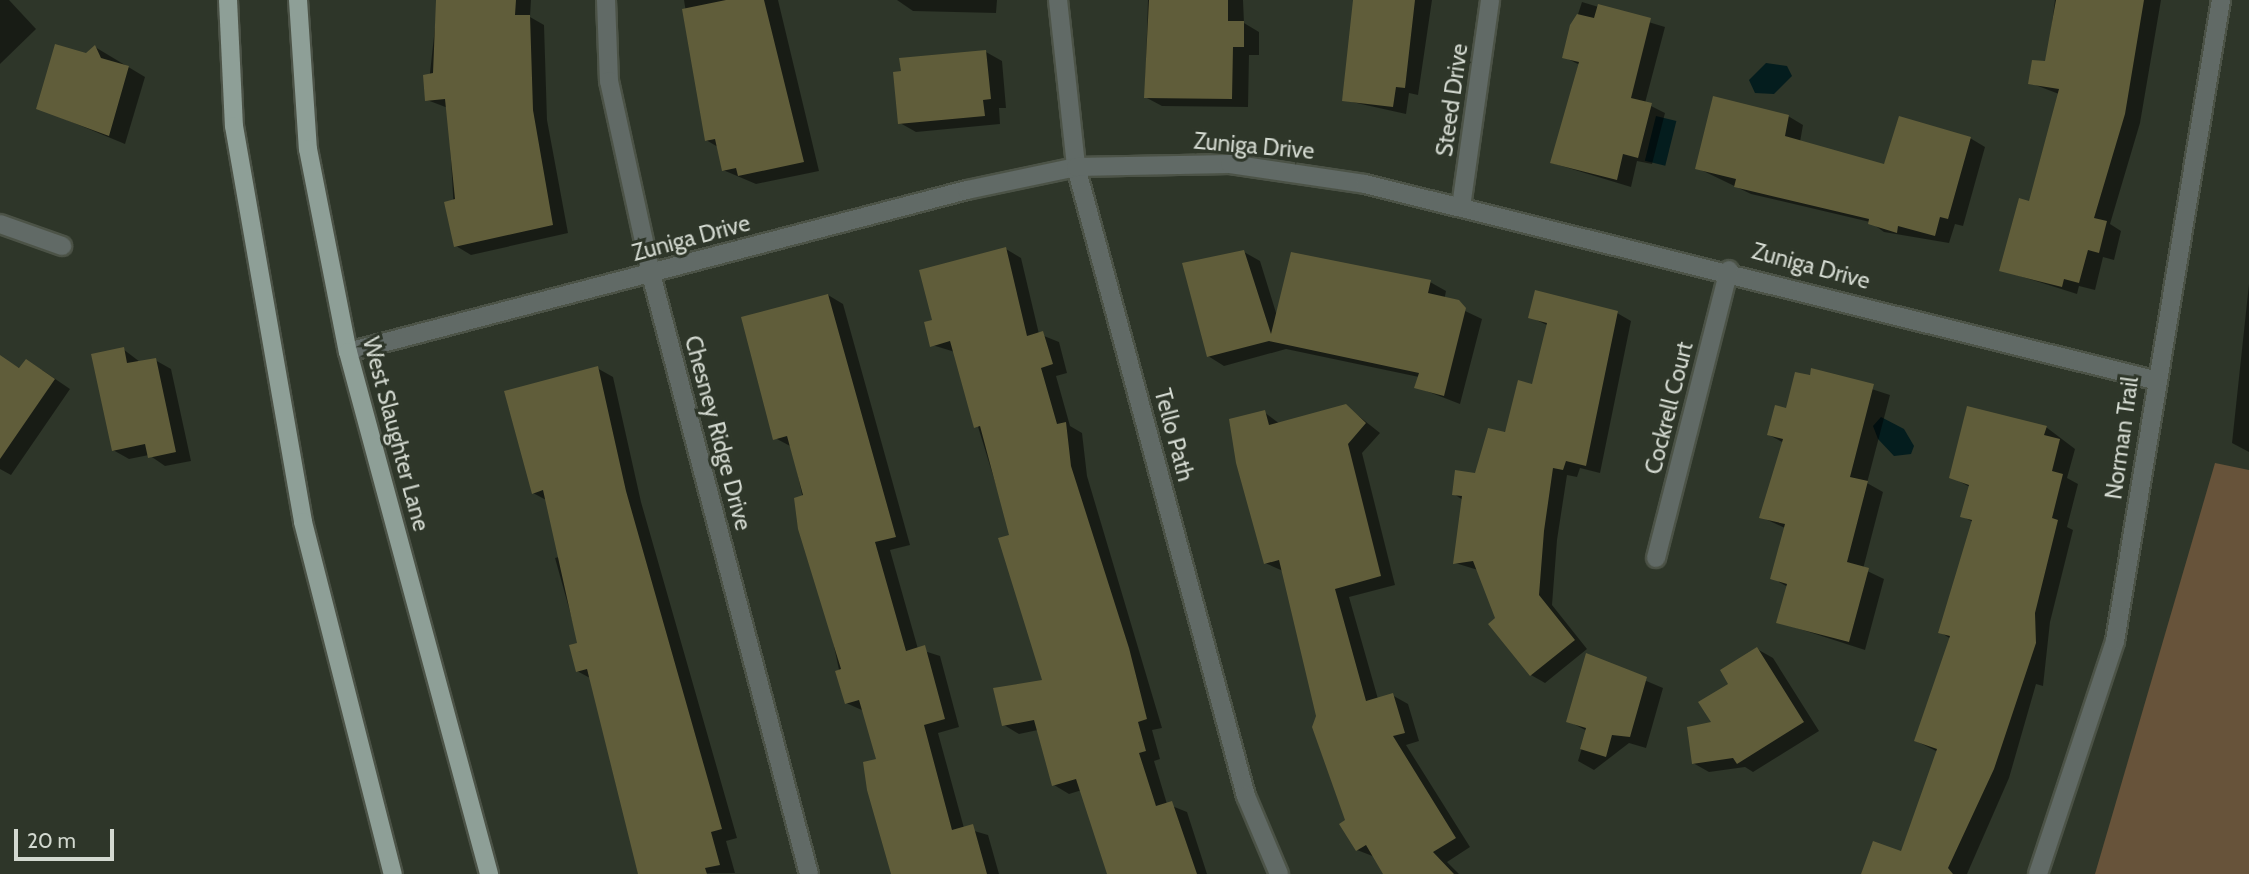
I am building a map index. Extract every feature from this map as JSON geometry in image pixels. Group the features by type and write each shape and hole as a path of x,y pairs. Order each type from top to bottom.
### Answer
{"main road":[{"path":"228,0 234,126 276,379 303,522 393,874"},
{"name":"West Slaughter Lane","path":"298,0 308,149 348,352 489,874"}],"street":[{"name":"Chesney Ridge Drive","path":"606,0 609,81 651,274 809,874"},
{"name":"Tello Path","path":"1058,0 1076,167 1246,796 1279,874"},
{"name":"Steed Drive","path":"1461,207 1490,0"},
{"name":"Norman Trail","path":"2038,874 2115,641 2154,380 2221,0"},
{"name":"Zuniga Drive","path":"348,352 1076,167 1230,164 1365,184 1728,270 2154,380"},
{"path":"0,224 62,246"},
{"name":"Cockrell Court","path":"1656,558 1728,270"}],"shaded area":[{"path":"2215,463 2249,470 2249,874 2095,874"}],"water":[{"path":"1766,63 1787,66 1792,76 1774,94 1755,93 1749,80"},
{"path":"1656,116 1676,121 1665,166 1645,161"},
{"path":"1881,417 1904,429 1914,446 1911,454 1894,456 1878,439 1873,426"}],"building":[{"path":"436,0 516,0 515,15 530,15 533,110 553,225 454,247 444,202 455,199 445,99 425,101 423,75 433,73"},
{"path":"726,0 764,0 804,162 738,176 736,168 722,171 715,139 705,141 682,9"},
{"path":"1149,0 1228,0 1228,21 1244,21 1244,47 1233,47 1232,99 1144,98"},
{"path":"1353,0 1415,0 1405,88 1396,87 1393,107 1342,101"},
{"path":"2056,0 2144,0 2125,114 2094,218 2107,221 2099,253 2088,250 2079,283 2064,279 2062,287 1999,271 2019,198 2029,201 2059,89 2028,84 2032,60 2045,61"},
{"path":"1598,4 1651,18 1631,98 1652,103 1638,158 1623,154 1617,180 1550,163 1579,62 1562,58 1570,25 1577,14 1594,18"},
{"path":"55,44 86,53 95,45 101,58 129,66 109,136 36,109"},
{"path":"986,50 991,99 983,100 985,116 898,124 893,72 901,71 899,58"},
{"path":"1713,96 1789,115 1785,136 1884,164 1899,116 1971,137 1948,219 1940,217 1935,236 1898,226 1897,233 1868,224 1869,219 1734,187 1736,179 1695,169"},
{"path":"1006,247 1027,336 1043,331 1053,364 1041,368 1057,424 1066,422 1071,466 1129,648 1147,719 1138,722 1146,751 1139,753 1156,806 1172,801 1197,874 1107,874 1076,779 1052,786 1034,720 1002,726 993,688 1042,680 998,538 1009,535 980,426 974,428 950,341 930,347 924,322 932,320 919,270"},
{"path":"1244,250 1271,334 1291,252 1431,280 1428,293 1459,300 1466,308 1444,396 1414,388 1419,373 1269,341 1207,357 1182,263"},
{"path":"1535,290 1618,311 1586,466 1566,461 1563,470 1553,468 1544,531 1539,595 1575,640 1530,676 1488,624 1495,618 1473,561 1453,564 1462,496 1452,495 1455,470 1475,473 1488,428 1505,432 1518,380 1532,384 1547,323 1528,318"},
{"path":"828,294 896,537 875,542 906,651 925,645 945,719 924,725 952,830 973,824 987,874 891,874 867,790 863,762 876,759 859,700 845,704 835,671 841,669 798,529 794,498 803,495 787,436 773,440 741,317"},
{"path":"124,347 127,363 156,358 176,452 148,458 145,444 112,451 91,354"},
{"path":"0,355 19,368 26,359 55,379 0,459"},
{"path":"598,366 626,491 722,829 711,832 720,865 705,868 707,874 638,874 587,669 576,672 569,645 577,643 543,490 532,494 504,391"},
{"path":"1811,368 1874,384 1850,477 1868,481 1847,562 1869,568 1849,642 1776,623 1787,584 1770,579 1785,524 1759,518 1783,439 1767,435 1775,405 1786,408 1795,372 1810,375"},
{"path":"1346,404 1366,423 1348,444 1381,576 1335,589 1366,701 1393,693 1405,733 1393,736 1456,838 1433,852 1454,874 1383,874 1366,845 1356,851 1339,824 1345,820 1312,727 1316,716 1279,560 1264,564 1236,463 1229,419 1265,410 1269,425"},
{"path":"1967,406 2047,426 2044,435 2060,439 2052,471 2063,474 2052,518 2058,520 2035,613 2036,643 1994,769 1948,868 1953,874 1861,874 1873,841 1901,851 1937,749 1914,741 1950,636 1938,633 1972,520 1960,517 1969,485 1949,478"},
{"path":"1757,647 1804,722 1737,764 1733,758 1692,764 1687,727 1711,722 1698,702 1728,684 1720,670"},
{"path":"1586,653 1647,677 1630,737 1612,735 1606,757 1580,749 1586,728 1566,722"}]}
